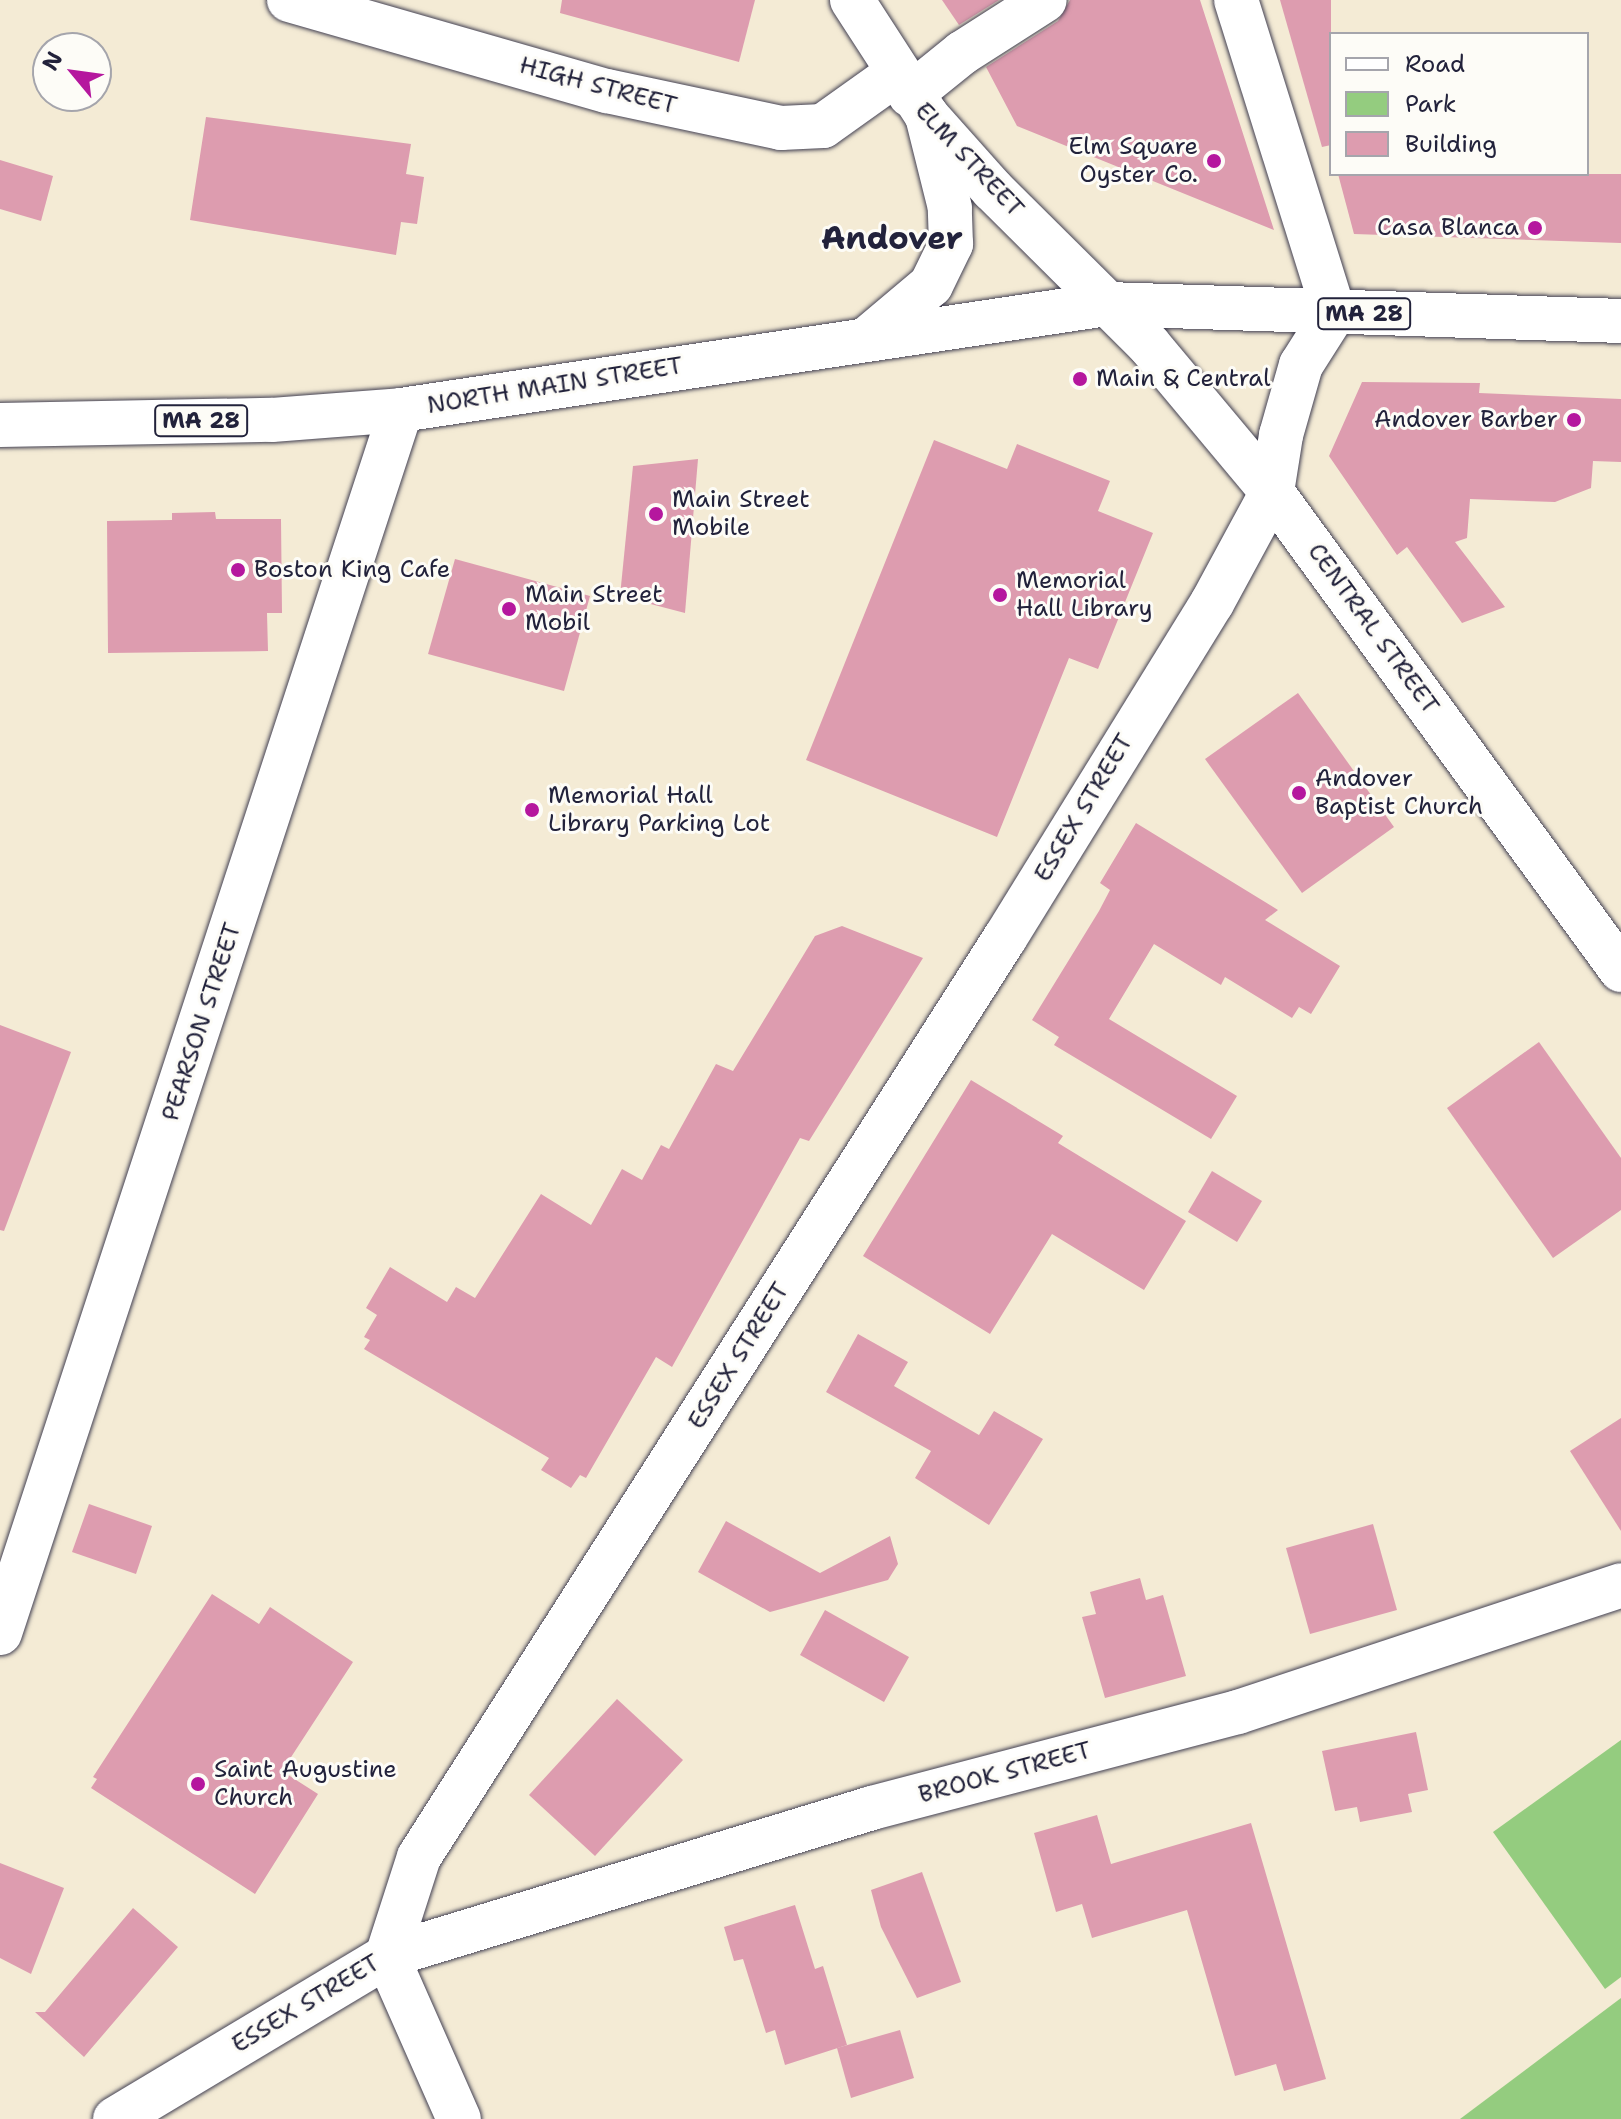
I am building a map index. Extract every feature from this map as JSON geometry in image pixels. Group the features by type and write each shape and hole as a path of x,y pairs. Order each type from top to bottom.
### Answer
{"main road":[{"name":"HIGH STREET","path":"289,0 607,91 781,128 823,126 911,95 962,53 1045,0"},
{"name":"ELM STREET","path":"852,0 911,95 1107,304"},
{"path":"1236,0 1334,313"},
{"path":"865,340 931,285 951,244 950,208 911,95"},
{"name":"MA 28","path":"1107,304 1621,321"},
{"name":"NORTH MAIN STREET","path":"0,425 272,420 401,410 1107,304"},
{"name":"CENTRAL STREET","path":"1107,304 1149,345 1272,492 1621,970"},
{"name":"ESSEX STREET","path":"115,2119 182,2098 387,1956 419,1857 1005,938 1212,603 1272,492 1281,435 1301,365 1334,313"},
{"name":"PEARSON STREET","path":"0,1633 401,410"},
{"name":"BROOK STREET","path":"387,1956 859,1812 1238,1712 1621,1585"},
{"path":"387,1956 459,2119"}],"green space":[{"path":"1621,1740 1621,1977 1605,1989 1493,1832"},
{"path":"1621,1998 1621,2119 1460,2119"}],"building":[{"path":"562,0 755,0 739,62 560,13"},
{"path":"942,0 999,0 959,25"},
{"path":"1070,0 1200,0 1274,230 1017,126 986,67 1058,21"},
{"path":"1280,0 1331,0 1329,145 1322,147"},
{"path":"206,117 411,144 406,174 424,177 417,224 401,222 396,255 190,220"},
{"path":"0,160 53,176 41,221 0,209"},
{"path":"1621,174 1621,243 1354,234 1339,176"},
{"path":"1362,382 1480,383 1479,393 1621,399 1621,462 1593,461 1591,488 1555,502 1470,499 1467,538 1455,542 1505,607 1462,623 1407,547 1397,555 1329,456"},
{"name":"Memorial Hall Library","path":"934,440 1007,469 1017,444 1110,481 1098,511 1153,533 1098,669 1069,658 997,837 806,760"},
{"path":"698,459 685,613 620,596 633,466"},
{"path":"215,512 216,519 281,519 282,613 267,613 268,651 108,653 107,521 172,520 172,513"},
{"path":"455,559 590,596 564,691 428,654"},
{"name":"Andover Baptist Church","path":"1298,693 1394,827 1302,893 1205,759"},
{"path":"1136,823 1278,910 1265,920 1340,966 1311,1014 1299,1007 1292,1018 1225,977 1221,985 1154,944 1109,1019 1237,1096 1211,1139 1054,1045 1059,1037 1032,1020 1099,911 1110,890 1100,883"},
{"path":"842,926 923,958 809,1141 800,1138 672,1367 656,1357 586,1478 580,1475 571,1488 541,1470 549,1458 364,1349 370,1340 364,1337 377,1315 366,1308 390,1267 447,1302 456,1287 475,1298 541,1194 591,1225 622,1169 642,1180 661,1145 669,1149 716,1064 733,1071 815,936"},
{"path":"0,1025 71,1052 4,1231 0,1230"},
{"path":"1539,1042 1621,1158 1621,1210 1553,1258 1447,1108"},
{"path":"971,1080 1063,1136 1058,1143 1186,1221 1144,1290 1052,1234 990,1334 863,1256"},
{"path":"1212,1171 1262,1201 1237,1242 1188,1212"},
{"path":"858,1334 908,1362 894,1386 979,1435 994,1411 1043,1439 989,1525 915,1478 931,1451 826,1392"},
{"path":"1621,1418 1621,1531 1570,1451"},
{"path":"89,1504 152,1526 136,1574 72,1552"},
{"path":"726,1521 820,1573 890,1536 898,1564 888,1580 770,1612 698,1572"},
{"path":"1373,1524 1397,1610 1310,1634 1286,1548"},
{"path":"1140,1578 1146,1600 1163,1595 1186,1676 1105,1698 1082,1617 1096,1614 1090,1592"},
{"path":"212,1594 259,1624 270,1607 353,1662 282,1771 318,1794 255,1894 91,1788 97,1779 93,1777"},
{"path":"825,1610 909,1657 884,1702 800,1655"},
{"path":"617,1699 683,1760 595,1856 529,1795"},
{"path":"1416,1732 1428,1790 1408,1794 1412,1812 1360,1822 1357,1807 1335,1811 1322,1751"},
{"path":"1097,1815 1111,1864 1251,1823 1326,2079 1284,2091 1276,2064 1235,2076 1187,1910 1092,1938 1082,1904 1056,1912 1034,1833"},
{"path":"0,1863 64,1888 31,1974 0,1958"},
{"path":"922,1872 961,1982 917,1998 881,1927 871,1890"},
{"path":"795,1905 815,1969 823,1966 847,2045 785,2065 775,2030 766,2033 743,1959 734,1961 724,1927"},
{"path":"133,1908 178,1947 84,2057 35,2012 45,2012"},
{"path":"900,2030 914,2078 851,2098 837,2048"}],"place":[{"name":"Elm Square Oyster Co.","path":"1214,161"},
{"name":"Casa Blanca","path":"1535,228"},
{"name":"Main & Central","path":"1080,379"},
{"name":"Andover Barber","path":"1574,420"},
{"name":"Main Street Mobile","path":"656,514"},
{"name":"Boston King Cafe","path":"238,570"},
{"name":"Memorial Hall Library","path":"1000,595"},
{"name":"Main Street Mobil","path":"509,609"},
{"name":"Andover Baptist Church","path":"1299,793"},
{"name":"Memorial Hall Library Parking Lot","path":"532,810"},
{"name":"Saint Augustine Church","path":"198,1784"}],"district":[{"name":"Andover","path":"892,238"}]}
